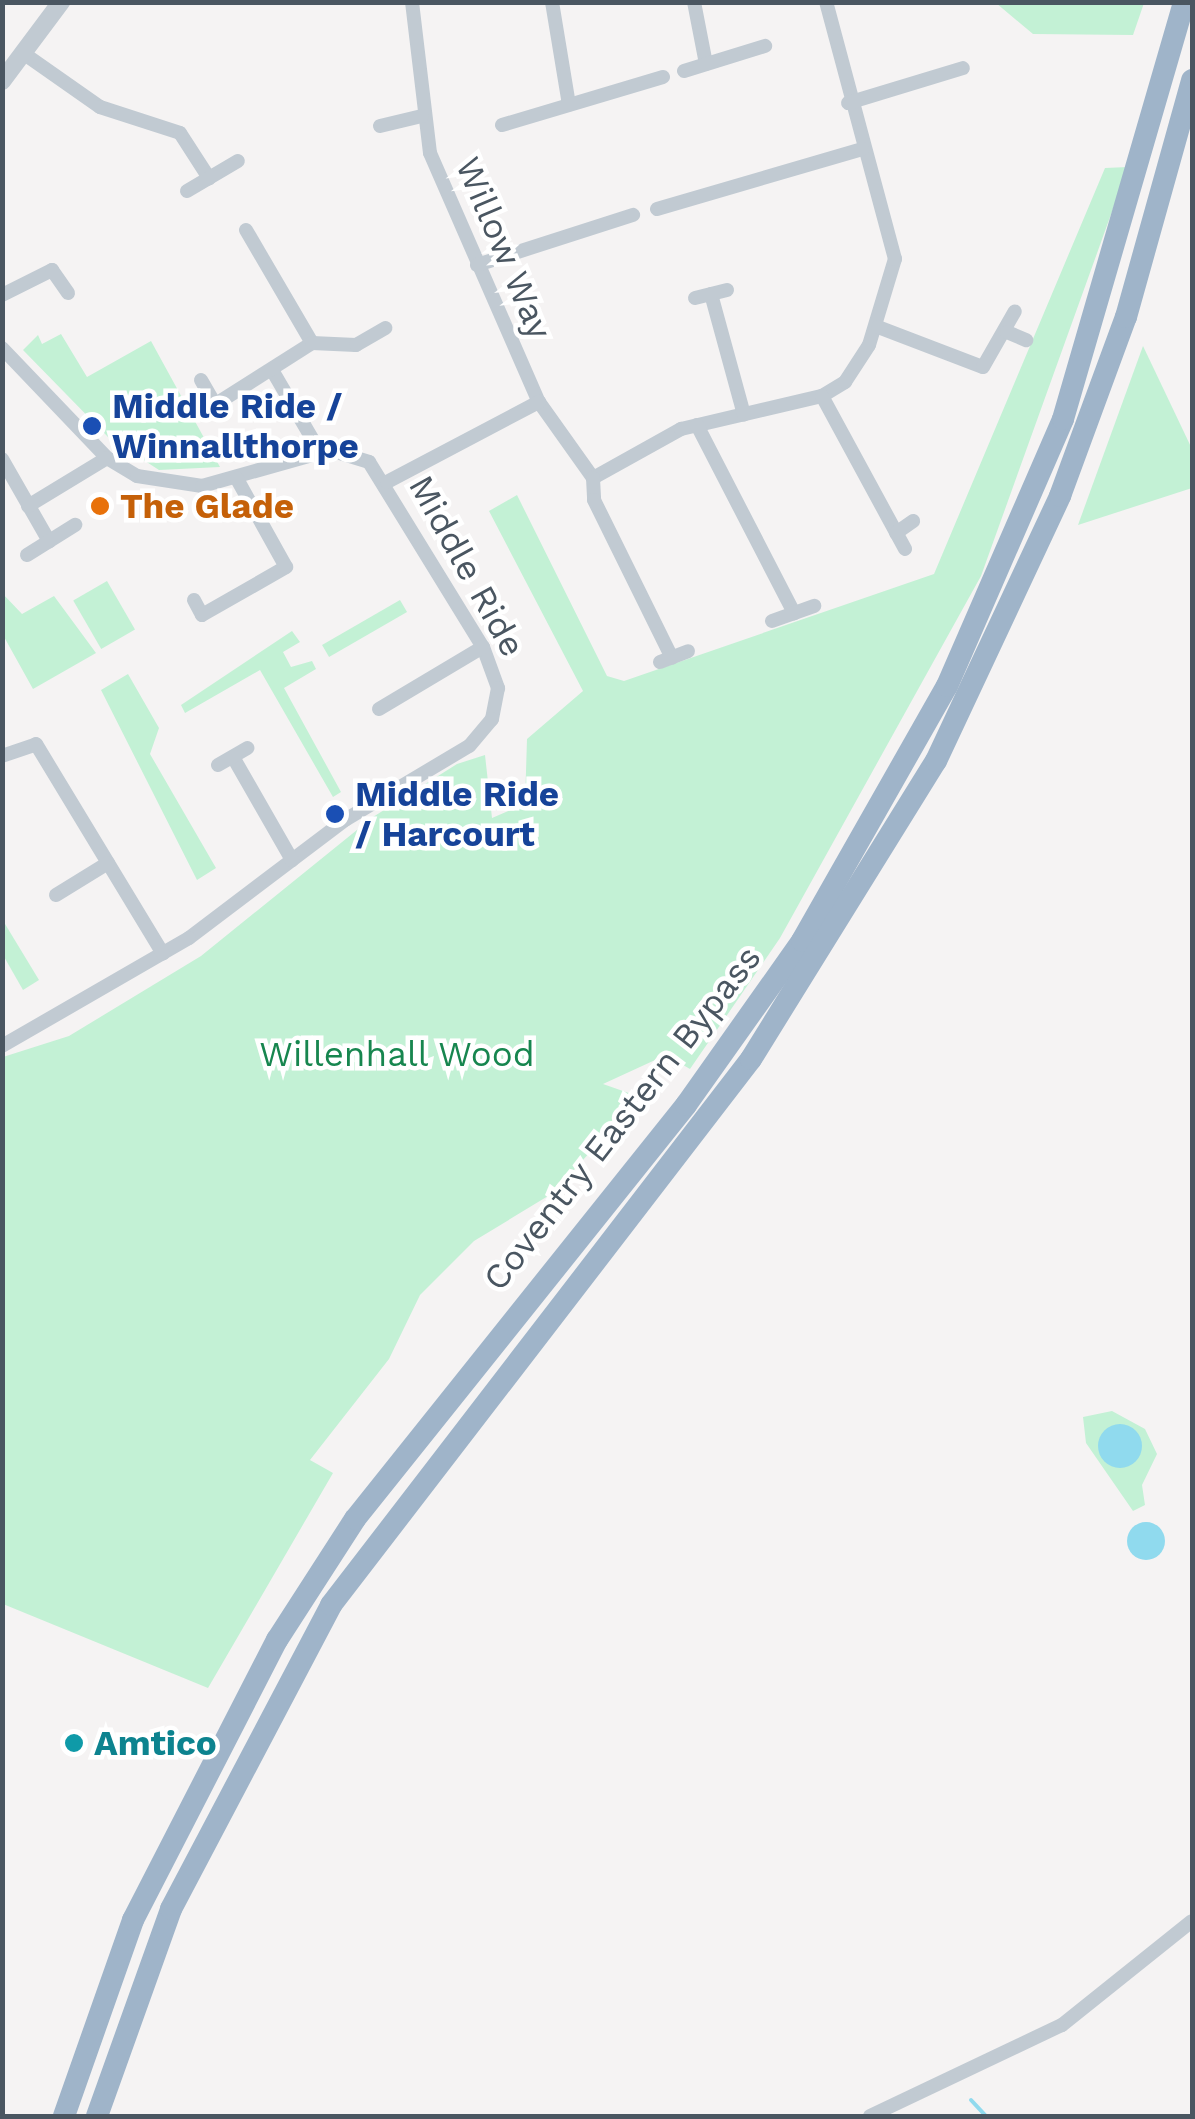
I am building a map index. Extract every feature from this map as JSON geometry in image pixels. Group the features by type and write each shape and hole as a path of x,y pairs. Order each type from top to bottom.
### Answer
{"highway":[{"name":"Coventry Eastern Bypass","path":"64,2116 132,1920 277,1640 355,1519 686,1105 791,956 947,686 1063,419 1184,2"},
{"name":"Coventry Eastern Bypass","path":"97,2116 171,1909 331,1605 751,1058 936,761 1066,478 1126,316 1192,80"}],"street":[{"path":"2,81 61,2"},
{"name":"Willow Way","path":"412,2 422,116 477,265 539,402 593,478 594,500 666,660 688,652"},
{"path":"552,2 569,105"},
{"path":"694,2 706,64"},
{"path":"593,478 697,425 822,396 851,375 878,327 895,260 848,102 826,2"},
{"path":"684,71 765,46"},
{"path":"23,53 100,108 180,133 209,178"},
{"path":"848,102 963,68"},
{"path":"502,125 662,77"},
{"path":"380,126 422,116"},
{"path":"657,209 862,149"},
{"path":"187,191 238,161"},
{"path":"477,265 633,216"},
{"path":"246,230 312,343"},
{"path":"2,294 52,270 68,293"},
{"path":"695,298 719,292 744,414"},
{"path":"878,327 979,368 994,361 1016,311"},
{"path":"201,380 219,410 312,343 356,345 386,328"},
{"path":"1007,332 1026,340"},
{"path":"2,348 107,458 171,486 237,479 320,452 272,370"},
{"path":"822,396 905,550"},
{"path":"387,482 539,402"},
{"path":"697,425 794,613"},
{"name":"Middle Ride","path":"2,1046 162,954 292,860 481,735 498,688 483,647 387,482 354,454 320,452"},
{"path":"28,506 107,458"},
{"path":"2,459 49,541"},
{"path":"194,600 202,615 286,567 237,479"},
{"path":"896,533 913,522"},
{"path":"26,555 75,526"},
{"path":"772,621 814,606"},
{"path":"379,709 483,647"},
{"path":"2,756 36,744 162,954"},
{"path":"218,764 247,748"},
{"path":"232,757 292,860"},
{"path":"56,895 108,863"},
{"path":"870,2116 1062,2025 1192,1921"}],"green space":[{"path":"996,3 1144,3 1133,35 1033,34"},
{"name":"Willenhall Wood","path":"1128,167 981,576 780,938 690,1069 666,1055 603,1084 640,1097 553,1193 474,1241 420,1295 389,1359 310,1460 333,1473 208,1688 3,1604 3,1057 69,1036 201,956 373,817 457,764 485,755 492,818 525,804 527,739 583,691 489,511 517,495 607,676 624,681 934,574 1105,168"},
{"path":"61,334 87,377 151,341 220,467 159,470 108,437 23,350 38,335 42,344"},
{"path":"1143,346 1192,449 1192,488 1078,525"},
{"path":"107,581 135,629 101,649 73,600"},
{"path":"2,593 22,614 54,596 96,653 33,689 3,635"},
{"path":"400,600 407,612 329,657 322,645"},
{"path":"292,631 300,642 283,652 291,667 312,661 316,669 284,688 341,792 333,797 260,670 185,713 181,705"},
{"path":"128,674 159,728 150,754 216,868 197,880 101,690"},
{"path":"2,919 39,980 23,990 3,955"},
{"path":"1112,1411 1145,1429 1157,1454 1142,1485 1145,1505 1133,1511 1086,1443 1083,1417"}],"water":[{"path":"1120,1424 1135,1431 1142,1446 1135,1461 1120,1468 1105,1461 1098,1446 1105,1431"},
{"path":"1146,1522 1160,1527 1165,1541 1160,1555 1146,1560 1132,1555 1127,1541 1132,1527"}],"waterway":[{"path":"971,2100 986,2116"}],"place":[{"name":"Middle Ride / Winnallthorpe","path":"92,426"},
{"name":"The Glade","path":"100,506"},
{"name":"Middle Ride / Harcourt","path":"335,814"},
{"name":"Amtico","path":"74,1743"}]}
